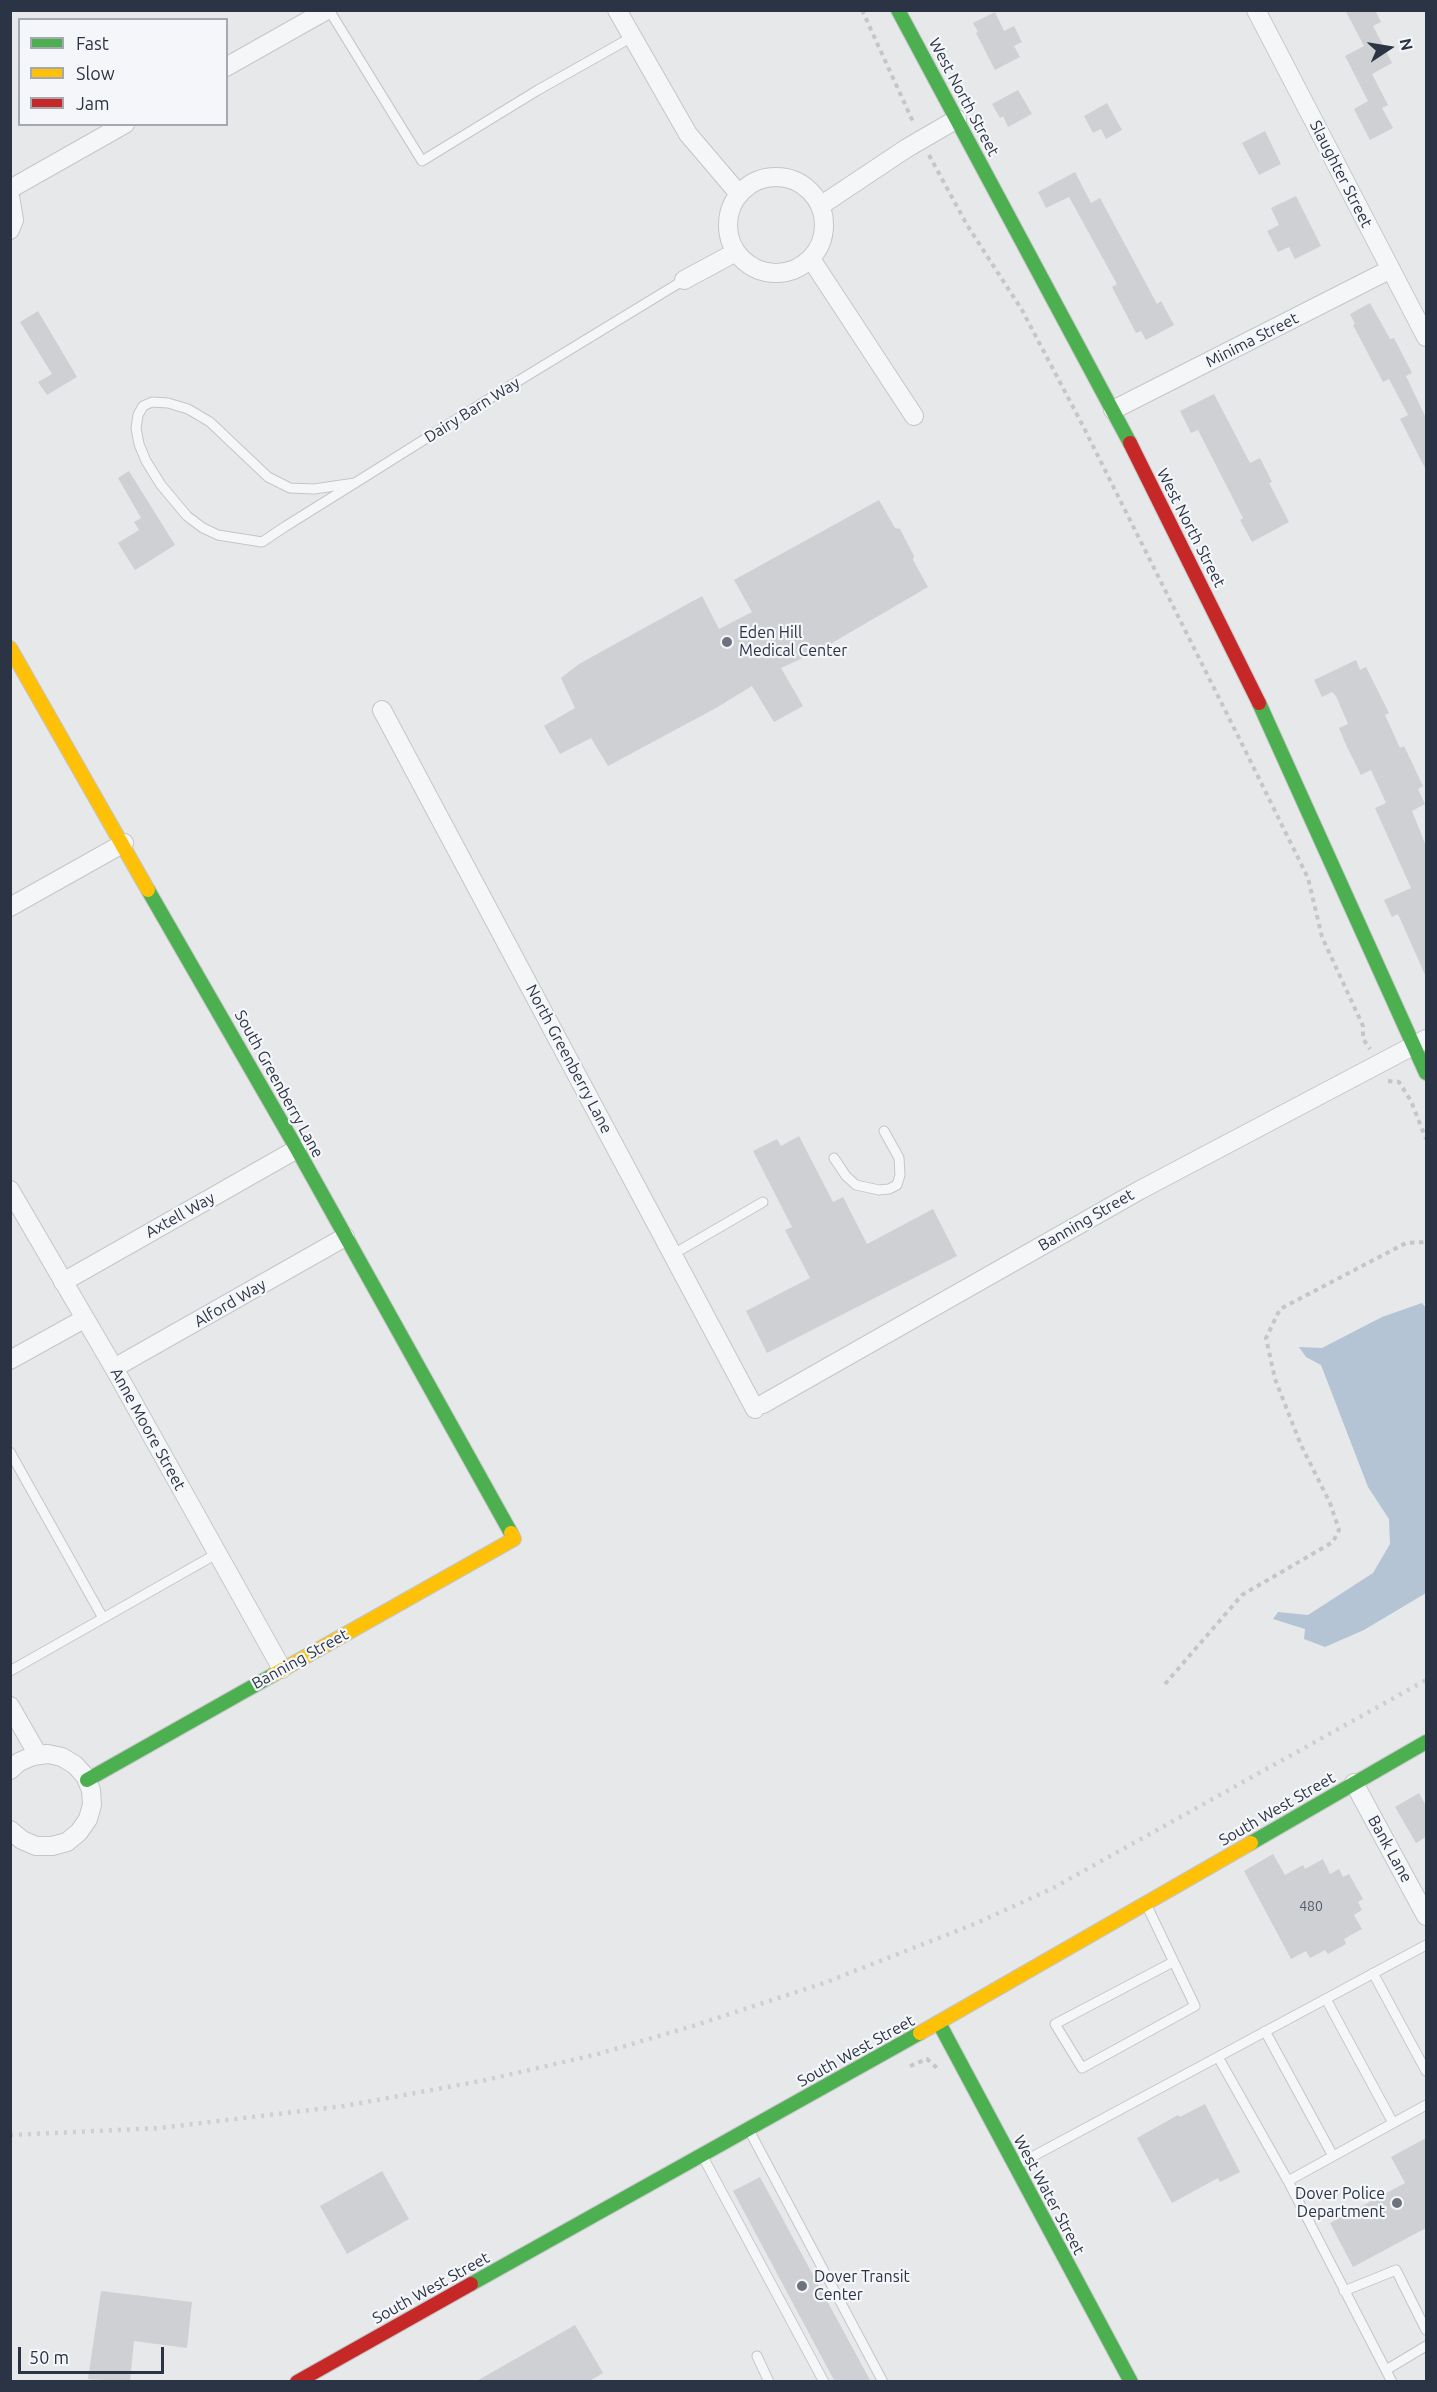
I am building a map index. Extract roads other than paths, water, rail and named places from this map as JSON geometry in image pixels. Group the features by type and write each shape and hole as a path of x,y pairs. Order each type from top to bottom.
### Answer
{"street":[{"path":"228,66 328,10"},
{"path":"617,10 688,134 739,194"},
{"name":"West North Street","path":"898,10 1113,410 1245,672 1420,1042 1426,1073"},
{"name":"Slaughter Street","path":"1256,10 1426,337"},
{"path":"820,206 957,119"},
{"path":"10,189 121,126"},
{"path":"783,177 805,187 820,206 824,216 823,239 811,259 802,267 791,272 767,273 745,263 736,252 728,224 733,203 739,194 759,180 783,177"},
{"path":"10,196 14,220 10,230"},
{"path":"684,280 736,252"},
{"path":"811,259 914,416"},
{"name":"Minima Street","path":"1113,410 1391,269"},
{"name":"South Greenberry Lane","path":"10,648 124,843 514,1539"},
{"name":"North Greenberry Lane","path":"382,710 759,1406"},
{"path":"10,907 124,843"},
{"name":"Banning Street","path":"759,1406 1140,1190 1420,1042"},
{"name":"Axtell Way","path":"63,1281 297,1149"},
{"name":"Anne Moore Street","path":"10,1190 114,1368 282,1669"},
{"name":"Alford Way","path":"114,1368 345,1237"},
{"path":"10,1360 84,1319"},
{"name":"Banning Street","path":"87,1780 514,1539"},
{"path":"10,1706 38,1755"},
{"name":"South West Street","path":"297,2382 939,2023 1426,1742"},
{"path":"10,1770 19,1762 38,1755 48,1754 62,1757 75,1765 87,1780 91,1790 92,1805 88,1819 79,1832 67,1842 52,1846 36,1846 22,1840 10,1830"},
{"name":"Bank Lane","path":"1354,1783 1426,1916"},
{"name":"West Water Street","path":"939,2023 1128,2380"}],"lane":[{"path":"328,10 422,161 538,90 632,37"},
{"name":"Dairy Barn Way","path":"355,483 314,489 290,488 268,477 210,422 188,409 168,403 152,402 142,406 138,415 136,428 139,444 161,485 188,516 203,528 218,535 262,542 684,280"},
{"path":"834,1158 846,1176 856,1185 879,1190 897,1185 900,1175 899,1158 884,1131"},
{"path":"682,1249 763,1202"},
{"path":"10,1452 103,1618"},
{"path":"10,1671 218,1553"},
{"path":"1146,1904 1195,2006 1082,2068 1055,2024 1173,1962"},
{"path":"1015,2166 1426,1945"},
{"path":"1373,1973 1426,2071"},
{"path":"1326,1999 1393,2123"},
{"path":"1265,2031 1333,2156"},
{"path":"1218,2057 1288,2181 1392,2382"},
{"path":"1288,2181 1426,2105"},
{"path":"749,2129 883,2382"},
{"path":"702,2156 824,2382"},
{"path":"1344,2292 1396,2270 1426,2330"},
{"path":"1386,2370 1426,2346"},
{"path":"757,2356 769,2382"}],"water":[{"path":"1422,1303 1426,1308 1426,1593 1364,1630 1325,1647 1304,1639 1305,1629 1273,1619 1278,1612 1308,1615 1373,1573 1390,1544 1389,1519 1368,1487 1321,1365 1306,1357 1299,1347 1322,1348 1382,1317"}],"railway":[{"path":"10,2135 160,2128 344,2106 486,2080 598,2054 696,2025 824,1983 977,1923 1053,1888 1426,1680"}],"place":[{"name":"Eden Hill Medical Center","path":"727,642"},
{"name":"Dover Police Department","path":"1397,2203"},
{"name":"Dover Transit Center","path":"802,2286"}]}
